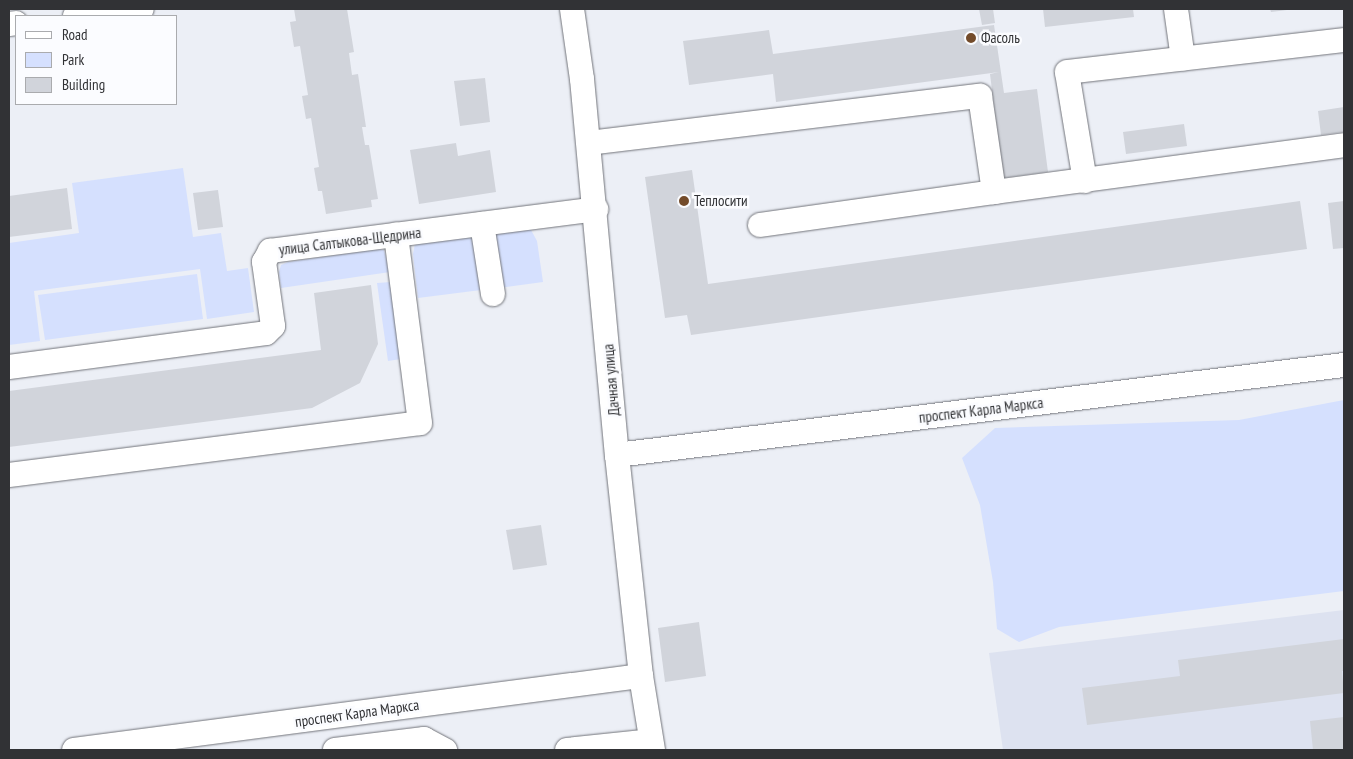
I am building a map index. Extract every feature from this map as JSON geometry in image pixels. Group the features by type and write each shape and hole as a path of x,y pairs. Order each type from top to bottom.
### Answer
{"street":[{"path":"85,15 142,9"},
{"name":"Дачная улица","path":"572,9 596,209 617,455 641,676 652,745"},
{"path":"1176,9 1183,59"},
{"path":"1085,180 1067,72 1344,40"},
{"path":"589,143 980,96 994,192"},
{"path":"760,225 1344,145"},
{"name":"улица Салтыкова-Щедрина","path":"9,367 266,334 273,326 264,262 270,251 596,209"},
{"path":"482,224 492,294"},
{"path":"9,475 420,423 396,235"},
{"name":"проспект Карла Маркса","path":"617,455 1344,365"},
{"name":"проспект Карла Маркса","path":"74,750 641,676"},
{"path":"335,750 424,739 445,750"},
{"path":"567,750 652,745"}],"shaded area":[{"path":"1344,610 1344,750 1003,750 989,653"}],"green space":[{"path":"183,168 193,237 221,233 227,271 248,268 254,312 207,319 200,269 34,291 40,341 9,345 9,243 79,233 72,183"},
{"path":"517,227 531,230 537,241 543,282 499,288 492,231"},
{"path":"474,233 481,290 418,298 413,254 415,244"},
{"path":"376,249 384,250 390,272 281,288 279,272 281,265 288,262"},
{"path":"197,274 203,319 45,340 38,295"},
{"path":"391,282 401,359 388,361 377,283"},
{"path":"1344,400 1344,591 1059,627 1019,642 997,629 993,582 980,505 962,458 995,428 1239,420"}],"building":[{"path":"294,9 347,9 354,52 349,53 352,75 358,74 366,127 362,127 365,145 369,145 378,199 371,200 372,207 326,214 322,191 318,191 314,168 319,167 311,118 306,119 302,96 308,95 300,46 294,47 290,22 296,21"},
{"path":"979,9 993,9 995,23 982,25"},
{"path":"1043,9 1133,9 1134,17 1045,27"},
{"path":"1270,9 1287,9 1287,10 1271,12"},
{"path":"994,25 1004,93 1037,89 1048,172 1003,178 990,74 999,72 776,102 773,74 689,85 683,41 769,30 773,54"},
{"path":"485,78 490,122 460,126 454,81"},
{"path":"1344,107 1344,132 1321,135 1318,111"},
{"path":"1184,124 1187,146 1126,154 1123,132"},
{"path":"456,143 458,156 490,150 496,192 419,204 410,150"},
{"path":"692,170 708,284 1300,201 1307,249 691,335 687,315 665,318 645,177"},
{"path":"67,188 72,229 9,237 9,196"},
{"path":"218,190 223,227 198,230 193,193"},
{"path":"1344,201 1344,248 1333,249 1328,203"},
{"path":"371,285 378,344 360,383 312,408 9,447 9,391 321,350 314,293"},
{"path":"541,525 547,565 513,570 506,530"},
{"path":"699,622 706,676 665,682 658,628"},
{"path":"1344,639 1344,671 1342,671 1344,693 1087,725 1082,688 1180,676 1178,660"},
{"path":"1344,717 1344,750 1313,750 1310,721"}],"place":[{"name":"Фасоль","path":"971,38"},
{"name":"Теплосити","path":"684,201"}]}
